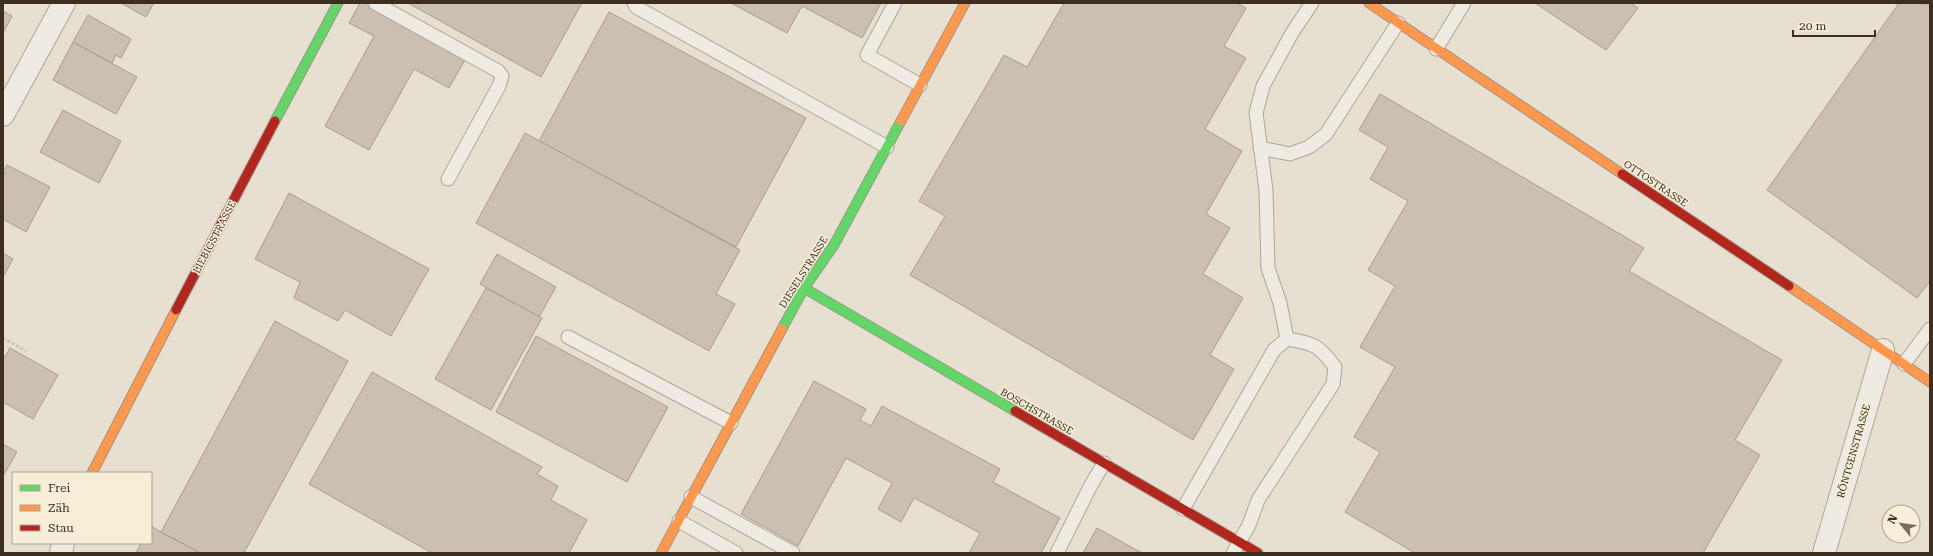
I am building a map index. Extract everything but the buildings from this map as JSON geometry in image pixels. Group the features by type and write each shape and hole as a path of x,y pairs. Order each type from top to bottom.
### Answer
{"street":[{"path":"3,115 64,3"},
{"name":"LIEBIGSTRASSE","path":"92,472 126,404 338,3"},
{"name":"DIESELSTRASSE","path":"661,553 804,288 834,245 965,3"},
{"name":"OTTOSTRASSE","path":"1369,3 1930,382"},
{"name":"BOSCHSTRASSE","path":"804,288 1183,509 1236,547 1258,553"},
{"name":"RÖNTGENSTRASSE","path":"1824,553 1883,350"}],"lane":[{"path":"375,3 498,71 502,76 499,86 448,179"},
{"path":"634,3 636,7 887,147"},
{"path":"895,3 867,55 920,84"},
{"path":"1287,339 1280,303 1268,268 1266,190 1256,113 1263,86 1292,33 1312,3"},
{"path":"1436,48 1464,3"},
{"path":"1260,148 1290,154 1309,147 1326,134 1398,23"},
{"path":"1904,364 1930,329"},
{"path":"568,337 732,423"},
{"path":"1183,509 1274,350 1287,339"},
{"path":"1236,547 1248,526 1258,500 1333,384 1335,367 1325,353 1310,343 1287,339"},
{"path":"1057,553 1091,485 1104,463"},
{"path":"691,497 793,553"},
{"path":"678,521 736,553"}],"path":[{"path":"3,338 26,351"}],"traffic: fast":[{"path":"275,121 338,3"},
{"path":"782,329 804,288 834,245 901,121"},
{"path":"804,288 1015,411"}],"traffic: slow":[{"path":"901,121 965,3"},
{"path":"1369,3 1622,174"},
{"path":"1789,286 1930,382"},
{"path":"93,472 176,310"},
{"path":"661,553 782,329"}],"traffic: jam":[{"path":"176,310 275,121"},
{"path":"1622,174 1789,286"},
{"path":"1015,411 1258,553"}]}
